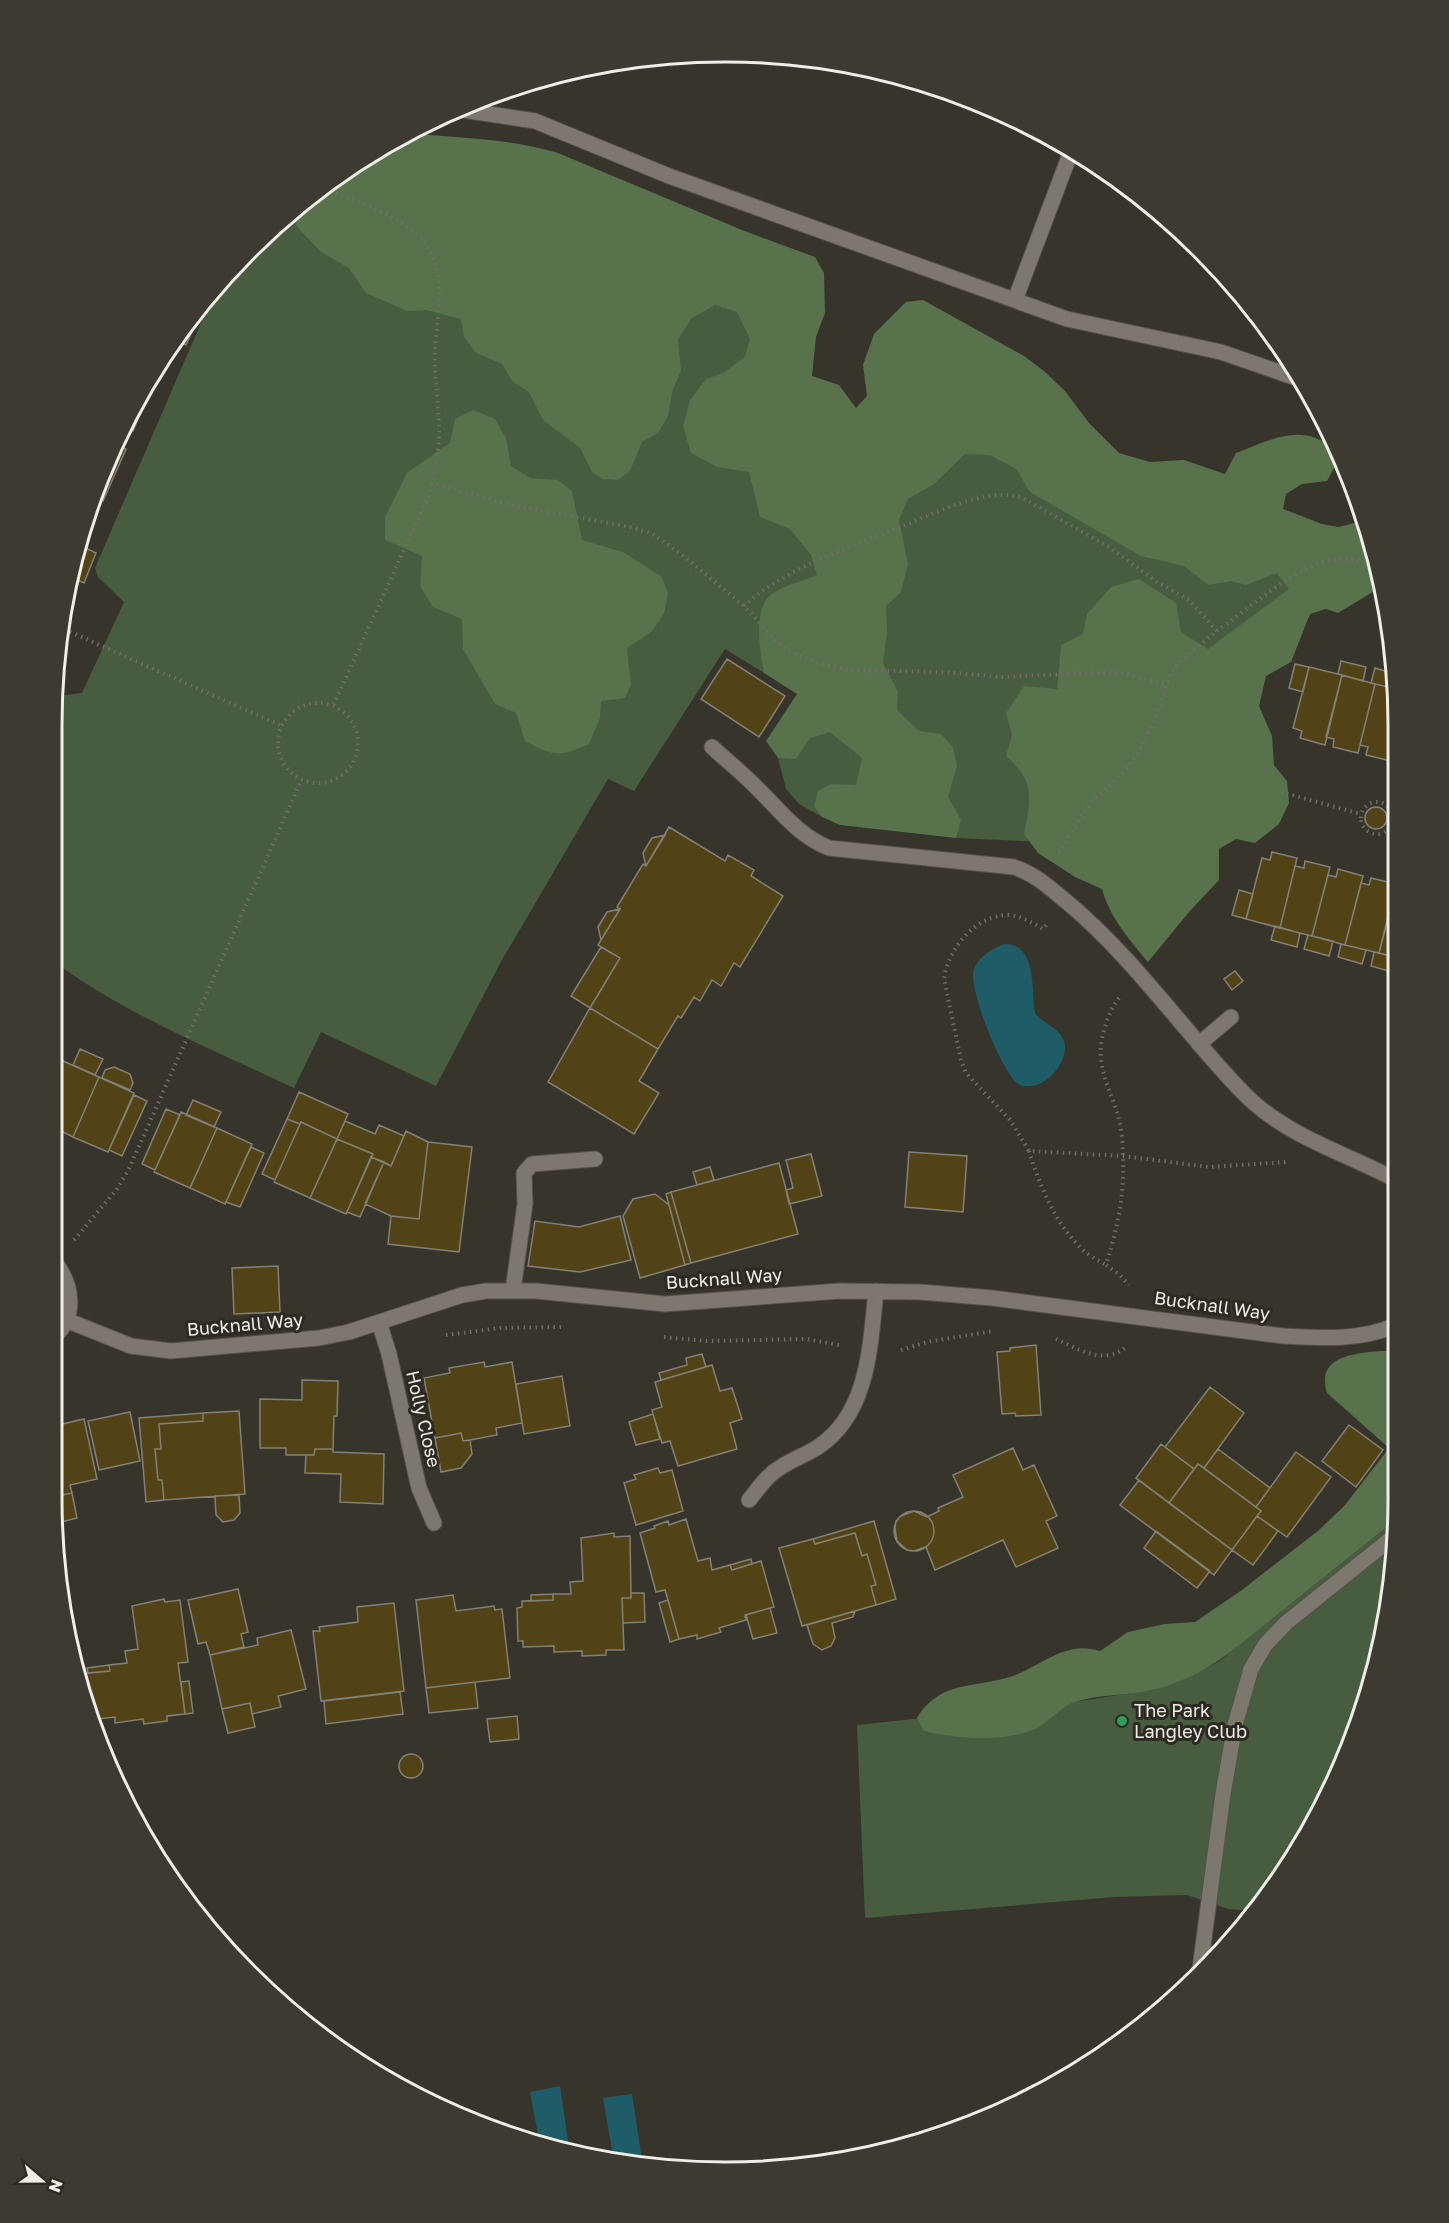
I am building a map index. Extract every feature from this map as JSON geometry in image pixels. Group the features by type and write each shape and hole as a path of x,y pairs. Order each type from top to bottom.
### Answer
{"street":[{"path":"472,111 535,121 669,176 1066,319 1221,352 1288,375"},
{"path":"1015,300 1069,158"},
{"path":"712,747 753,784 792,825 813,841 829,848 1014,867 1040,879 1090,921 1122,953 1199,1044 1240,1090 1256,1104 1275,1119 1313,1142 1388,1176"},
{"path":"1199,1044 1231,1017"},
{"path":"513,1290 525,1204 524,1173 527,1167 532,1164 595,1159"},
{"path":"62,1273 70,1294 69,1313 62,1326"},
{"name":"Bucknall Way","path":"66,1320 131,1346 171,1351 319,1338 349,1332 462,1295 486,1291 513,1290 664,1304 804,1292 876,1291 992,1298 1283,1335 1325,1338 1362,1335 1388,1328"},
{"path":"749,1500 772,1473 820,1445 842,1423 854,1405 862,1387 876,1291"},
{"name":"Holly Close","path":"379,1322 389,1354 419,1488 434,1523"},
{"path":"1201,1958 1223,1794 1235,1725 1251,1669 1265,1645 1280,1629 1386,1542"}],"path":[{"path":"330,192 373,208 415,233 433,255 439,282 435,354 439,437 436,468 428,496 334,704"},
{"path":"431,483 515,506 651,533 681,553 744,606 787,650 818,663 849,670 1002,676 1056,676 1108,672 1127,674 1166,685"},
{"path":"744,606 777,580 847,549 956,504 1005,494 1021,497 1035,504 1109,547 1157,582 1189,600 1218,631"},
{"path":"1040,879 1093,801 1124,771 1135,756 1145,740 1175,666 1218,631 1308,568 1335,559 1351,559 1367,563"},
{"path":"68,631 282,726"},
{"path":"311,703 334,704 355,726 359,740 358,756 351,769 330,782 315,784 301,781 288,771 282,761 278,748 282,726 298,709 311,703"},
{"path":"72,1242 117,1189 128,1171 301,781"},
{"path":"1281,792 1361,814"},
{"path":"1388,806 1381,802 1371,802 1361,814 1362,826 1370,833 1381,834 1388,829"},
{"path":"1050,1336 1084,1352 1106,1356 1116,1354 1132,1341 1137,1330 1140,1316 1134,1293 1120,1275 1087,1253 1070,1236 1037,1176 1029,1151 1010,1120 966,1073 961,1060 944,979 945,968 954,948 974,929 994,918 1010,915 1029,921 1043,929 1066,901"},
{"path":"1106,1265 1124,1186 1120,1127 1101,1067 1100,1041 1112,1007 1142,978"},
{"path":"1029,1151 1123,1156 1209,1167 1296,1160 1313,1142"},
{"path":"435,1336 500,1328 562,1327"},
{"path":"654,1336 706,1341 806,1339 868,1354 886,1355 927,1342 995,1331"}],"green space":[{"path":"423,134 520,144 558,153 742,230 815,257 824,273 825,313 816,337 812,376 839,385 856,408 867,396 863,365 874,334 906,302 923,300 1024,356 1044,371 1065,391 1089,423 1119,453 1150,462 1184,460 1225,474 1236,453 1274,439 1298,435 1311,436 1323,441 1335,466 1327,481 1302,484 1286,494 1283,509 1322,524 1338,527 1356,523 1374,591 1338,613 1326,609 1310,614 1291,662 1266,676 1259,706 1272,736 1274,765 1287,781 1289,803 1279,824 1255,843 1236,839 1219,849 1219,880 1148,962 1115,919 1102,889 1075,877 1038,853 1024,834 1029,801 1027,783 1006,756 1012,735 1006,713 1024,686 1057,689 1061,645 1083,634 1087,614 1111,587 1139,579 1176,603 1181,632 1208,649 1289,589 1277,573 1246,585 1231,581 1208,585 1184,566 1141,556 1030,492 1016,469 990,455 965,454 934,484 908,499 899,520 908,564 901,592 886,606 887,632 883,663 898,692 897,710 919,731 941,734 953,747 957,766 948,797 961,820 956,838 840,825 822,817 814,806 818,791 831,784 856,785 862,758 830,732 810,738 796,759 778,758 766,741 797,694 764,673 759,630 762,608 773,593 817,575 811,555 790,529 760,517 749,472 717,467 691,453 683,426 690,400 706,379 723,373 745,357 750,339 737,312 715,305 692,318 678,339 681,371 673,389 668,416 658,433 642,442 630,471 618,480 603,479 592,472 580,448 543,420 529,392 512,381 502,364 476,353 464,337 461,319 426,310 407,311 366,293 349,268 321,252 298,228 294,220 321,199 356,173"},
{"path":"328,193 740,291 759,335 757,424 950,435 1307,557 1309,600 1045,842 956,838 822,817 799,804 786,789 778,758 815,687 764,673 725,649 634,791 608,779 502,960 436,1086 321,1032 294,1088 143,1016 62,967 63,695 82,693 124,602 98,577 95,568 205,313 226,287 256,256 287,226"},
{"path":"473,410 495,419 506,438 511,466 530,478 558,480 572,491 582,540 623,552 662,577 668,593 664,614 652,631 627,648 631,685 625,698 601,701 600,718 589,744 571,751 551,752 525,741 516,713 495,704 463,649 462,619 433,607 420,586 422,556 385,540 385,517 407,473 450,443 455,419"},
{"path":"1388,1351 1388,1447 1327,1393 1325,1379 1328,1369 1335,1362 1357,1354"},
{"path":"1388,1449 1387,1527 1237,1647 1207,1668 1186,1679 1152,1690 1075,1702 1037,1728 1011,1736 966,1738 924,1731 917,1718 931,1701 950,1690 1018,1674 1062,1652 1087,1648 1100,1651 1128,1632 1165,1624 1195,1622 1242,1590 1319,1530 1345,1505"},
{"name":"The Park Langley Club","path":"1387,1527 1382,1585 1375,1628 1352,1712 1337,1752 1299,1830 1276,1867 1244,1910 1228,1909 1187,1895 1115,1897 865,1918 857,1725 1073,1702 1152,1690 1176,1683 1218,1662"}],"water":[{"path":"1004,944 1015,946 1028,960 1035,1013 1055,1029 1064,1041 1063,1059 1058,1068 1043,1082 1034,1086 1017,1083 1003,1063 987,1029 973,979 974,969 979,960"},
{"path":"560,2086 568,2143 538,2134 530,2092"},
{"path":"632,2094 641,2156 612,2152 603,2098"}],"building":[{"path":"194,328 186,345 182,343"},
{"path":"146,400 133,431 131,430"},
{"path":"123,447 126,449 103,501 101,500"},
{"path":"86,548 96,553 84,583 78,580"},
{"path":"727,659 785,696 759,737 701,699"},
{"path":"1341,661 1366,667 1363,681 1338,674"},
{"path":"1295,664 1309,667 1303,692 1289,688"},
{"path":"1309,667 1342,675 1325,745 1300,738 1302,731 1293,728"},
{"path":"1375,668 1385,671 1386,687 1371,683"},
{"path":"1342,675 1375,684 1358,753 1333,747 1334,739 1326,737"},
{"path":"1375,684 1386,687 1388,760 1366,755 1368,747 1360,745"},
{"path":"1376,807 1384,810 1387,818 1384,826 1376,829 1368,826 1365,818 1368,810"},
{"path":"669,827 725,861 728,855 754,870 751,876 783,896 740,967 734,963 721,986 712,980 700,1001 694,997 681,1018 678,1016 658,1049 590,1008 620,958 598,945 620,909 617,907 643,864 646,866"},
{"path":"665,835 646,866 643,853 652,838"},
{"path":"1272,852 1297,858 1280,928 1246,919 1262,858 1270,860"},
{"path":"1305,861 1330,867 1312,936 1280,928 1295,866 1304,868"},
{"path":"1338,869 1363,876 1345,945 1312,936 1328,875 1336,877"},
{"path":"1371,878 1388,882 1388,916 1379,953 1345,945 1361,883 1369,885"},
{"path":"1239,890 1253,894 1246,919 1232,915"},
{"path":"620,909 601,940 598,927 607,912"},
{"path":"1388,919 1388,955 1379,953"},
{"path":"1275,926 1300,933 1297,947 1271,940"},
{"path":"1308,935 1333,941 1329,956 1304,949"},
{"path":"1341,944 1366,950 1362,964 1338,957"},
{"path":"601,947 620,958 590,1008 571,996"},
{"path":"1374,952 1388,955 1388,971 1371,966"},
{"path":"1235,971 1243,981 1232,990 1224,979"},
{"path":"590,1008 658,1049 639,1081 659,1093 634,1134 548,1082"},
{"path":"80,1049 103,1059 95,1075 73,1065"},
{"path":"63,1061 99,1077 73,1137 62,1132"},
{"path":"114,1067 130,1074 133,1083 130,1090 102,1078 105,1070"},
{"path":"99,1077 134,1093 108,1152 73,1137"},
{"path":"299,1092 348,1114 337,1139 301,1122 300,1124 287,1119"},
{"path":"134,1095 147,1101 122,1156 109,1150"},
{"path":"193,1100 221,1112 214,1127 186,1115"},
{"path":"166,1109 180,1115 155,1170 142,1164"},
{"path":"181,1112 217,1128 190,1188 154,1172"},
{"path":"287,1119 300,1124 275,1180 262,1174"},
{"path":"345,1121 375,1134 379,1125 404,1136 391,1166 371,1157 373,1154 337,1139"},
{"path":"301,1122 337,1139 310,1198 274,1182"},
{"path":"217,1128 252,1144 225,1204 190,1188"},
{"path":"406,1131 428,1142 419,1219 391,1216 365,1204 384,1162 391,1166"},
{"path":"337,1139 373,1154 346,1214 310,1198"},
{"path":"428,1142 472,1147 459,1252 388,1244 391,1216 419,1219"},
{"path":"251,1147 264,1153 240,1207 226,1202"},
{"path":"909,1152 967,1156 963,1212 905,1207"},
{"path":"811,1154 822,1196 789,1204 786,1190 793,1188 786,1160"},
{"path":"371,1157 384,1162 360,1217 347,1212"},
{"path":"779,1163 798,1234 691,1263 671,1192"},
{"path":"710,1167 714,1180 697,1185 693,1172"},
{"path":"671,1192 691,1263 685,1265 666,1194"},
{"path":"655,1194 669,1205 685,1265 640,1278 623,1216 633,1199"},
{"path":"620,1216 631,1260 580,1272 528,1266 535,1221 579,1227"},
{"path":"278,1266 280,1312 234,1314 232,1268"},
{"path":"1036,1345 1041,1415 1002,1414 997,1352"},
{"path":"702,1354 706,1367 661,1380 659,1373 687,1365 686,1358"},
{"path":"484,1362 485,1367 512,1362 522,1423 496,1428 497,1435 470,1440 463,1441 461,1433 435,1438 424,1378 450,1373 449,1368"},
{"path":"712,1365 720,1391 732,1388 742,1419 730,1423 737,1449 678,1466 670,1441 662,1443 653,1414 652,1410 662,1407 655,1382"},
{"path":"562,1376 570,1426 524,1434 516,1384"},
{"path":"302,1380 338,1381 333,1449 315,1449 314,1455 286,1455 286,1448 260,1448 260,1399 302,1400"},
{"path":"1210,1387 1244,1413 1204,1468 1198,1464 1194,1469 1165,1447"},
{"path":"239,1411 245,1494 164,1500 162,1480 158,1480 155,1449 161,1449 159,1424 203,1421 203,1413"},
{"path":"130,1412 140,1461 99,1470 88,1421"},
{"path":"203,1413 203,1421 159,1424 161,1449 155,1449 158,1480 162,1480 164,1500 146,1502 139,1418"},
{"path":"653,1414 660,1439 636,1445 629,1422"},
{"path":"84,1419 97,1479 70,1485 72,1493 62,1495 62,1424"},
{"path":"1349,1425 1383,1450 1356,1487 1322,1461"},
{"path":"461,1433 463,1441 470,1440 472,1454 461,1468 441,1472 435,1438"},
{"path":"1161,1444 1194,1469 1169,1503 1136,1478"},
{"path":"1013,1448 1023,1470 1034,1465 1057,1516 1046,1521 1058,1548 1016,1567 1003,1540 935,1570 926,1547 914,1551 907,1550 897,1541 896,1521 901,1516 914,1511 927,1517 939,1511 938,1508 963,1497 953,1475"},
{"path":"315,1449 384,1454 383,1504 340,1502 341,1474 305,1473 306,1455 314,1455"},
{"path":"1218,1449 1270,1488 1256,1507 1204,1468"},
{"path":"1296,1452 1331,1477 1287,1537 1257,1516 1261,1511 1256,1507"},
{"path":"1198,1464 1261,1511 1232,1550 1169,1503"},
{"path":"658,1468 660,1473 672,1470 683,1511 636,1525 624,1483 636,1479 634,1475"},
{"path":"1139,1480 1232,1550 1214,1575 1120,1505"},
{"path":"72,1493 77,1518 63,1522 62,1495"},
{"path":"239,1495 240,1513 234,1520 223,1522 216,1515 215,1496"},
{"path":"914,1511 928,1517 934,1531 928,1545 914,1551 900,1545 894,1531 900,1517"},
{"path":"1257,1516 1278,1531 1253,1565 1232,1550"},
{"path":"686,1519 698,1561 710,1558 712,1570 730,1565 732,1570 761,1561 774,1607 745,1615 746,1620 719,1628 721,1632 697,1639 697,1635 679,1639 665,1590 656,1592 640,1533 668,1521 669,1525"},
{"path":"874,1521 896,1599 876,1605 871,1586 876,1585 867,1554 862,1556 855,1533 815,1544 813,1539"},
{"path":"1156,1531 1210,1571 1197,1588 1144,1548"},
{"path":"614,1533 614,1537 630,1536 631,1598 622,1598 624,1650 606,1650 606,1655 582,1656 582,1651 554,1652 554,1646 523,1647 523,1641 518,1641 517,1608 522,1607 522,1601 553,1600 553,1594 571,1594 570,1582 583,1581 581,1538"},
{"path":"855,1533 862,1556 867,1554 876,1585 871,1586 876,1605 802,1626 779,1548 813,1539 815,1544"},
{"path":"751,1559 752,1564 732,1570 730,1565"},
{"path":"238,1589 248,1632 241,1634 244,1647 210,1655 206,1642 198,1644 188,1600"},
{"path":"631,1593 644,1593 645,1622 623,1623 622,1598 631,1598"},
{"path":"553,1594 553,1600 531,1601 531,1595"},
{"path":"453,1595 456,1611 494,1606 495,1610 502,1609 510,1678 426,1688 416,1600"},
{"path":"164,1599 165,1602 180,1600 188,1662 178,1663 185,1714 167,1716 167,1721 144,1724 143,1719 115,1723 115,1717 100,1719 85,1673 110,1671 109,1665 127,1663 125,1651 138,1649 132,1606"},
{"path":"668,1600 679,1639 670,1642 659,1603"},
{"path":"394,1603 404,1691 321,1701 313,1631 320,1631 319,1627 358,1622 357,1607"},
{"path":"770,1608 777,1633 753,1639 746,1615"},
{"path":"855,1611 853,1617 832,1623 835,1638 831,1646 822,1650 813,1644 807,1625"},
{"path":"291,1630 306,1689 278,1696 281,1707 252,1714 250,1703 222,1709 210,1655 258,1645 257,1638"},
{"path":"109,1665 110,1671 88,1673 87,1668"},
{"path":"189,1681 193,1713 185,1714 181,1682"},
{"path":"475,1682 478,1708 429,1713 426,1688"},
{"path":"400,1692 403,1714 326,1724 324,1701"},
{"path":"250,1703 255,1727 228,1733 222,1709"},
{"path":"517,1716 519,1739 490,1742 487,1719"},
{"path":"411,1754 419,1758 423,1766 419,1774 411,1778 403,1774 399,1766 403,1758"}],"place":[{"name":"The Park Langley Club","path":"1122,1721"}]}
